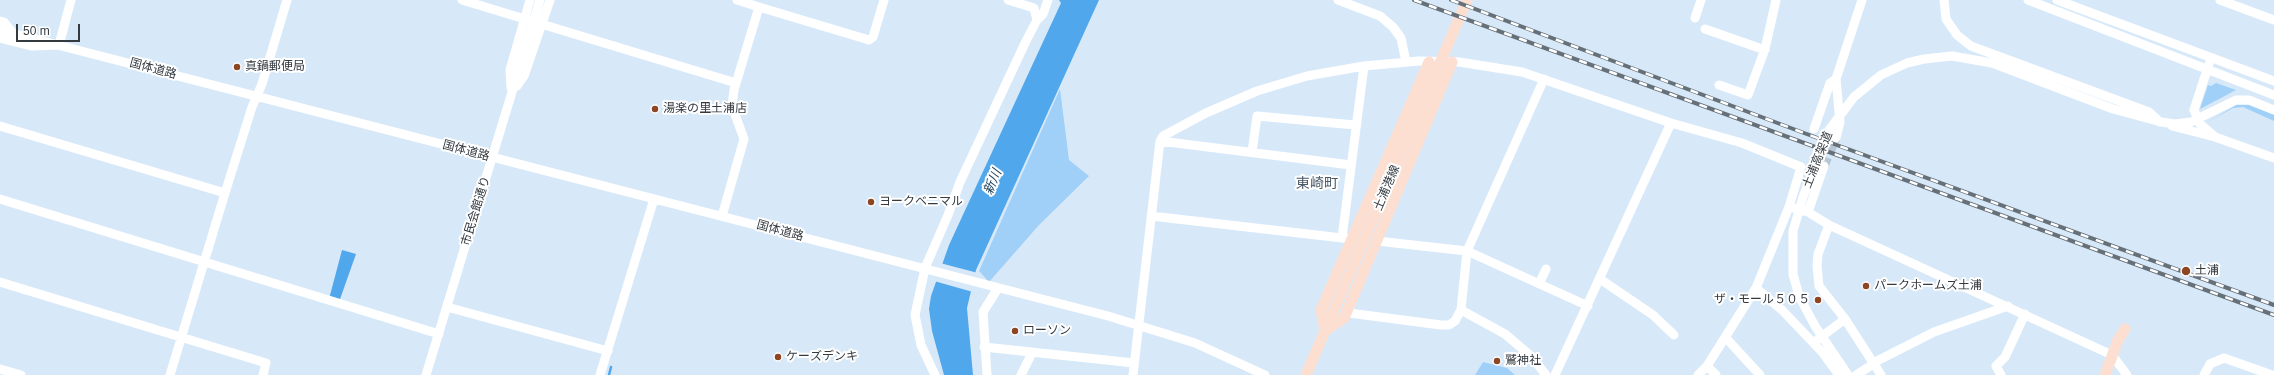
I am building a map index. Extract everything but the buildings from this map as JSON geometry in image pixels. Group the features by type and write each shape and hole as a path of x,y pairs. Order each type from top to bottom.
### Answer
{"main road":[{"name":"土浦港線","path":"1306,375 1467,0"},
{"path":"1429,62 1347,239 1321,310 1325,330 1344,318 1452,62"},
{"path":"2105,375 2121,334 2125,329"}],"street":[{"path":"0,38 31,46 59,45 71,0"},
{"path":"170,375 225,193 287,0"},
{"path":"462,0 736,83"},
{"path":"512,94 510,70 530,0"},
{"path":"538,23 550,0"},
{"path":"737,0 869,40 872,37 884,0"},
{"path":"1008,0 1034,8 1037,20"},
{"path":"935,375 921,345 915,315 929,269 963,175 1037,20 1043,14 1048,0"},
{"path":"1338,0 1380,16 1393,27 1401,38 1406,62"},
{"path":"1695,18 1701,0"},
{"path":"1719,85 1748,95 1765,50 1776,0"},
{"path":"1836,138 1840,122 1836,79 1862,0"},
{"path":"1944,0 1946,19 1956,35 1971,46 2149,112 2161,122 2215,137 2274,158"},
{"path":"2028,0 2274,95"},
{"path":"2057,0 2274,81"},
{"path":"2221,0 2274,20"},
{"name":"市民会館通り","path":"426,375 512,94 538,23 539,3"},
{"path":"722,216 744,139 732,106 736,83 759,7"},
{"path":"0,21 4,22 13,33"},
{"path":"1705,29 1765,50"},
{"name":"国体道路","path":"0,30 1139,324 1208,348 1265,375"},
{"name":"土浦高架道","path":"1848,375 1815,326 1799,296 1793,274 1792,243 1798,214 1830,130 1844,109 1862,89 1881,75 1907,63 1938,57 1964,58 2008,69 2112,109 2161,122"},
{"path":"2210,58 2195,106 2197,119 2215,137"},
{"path":"1133,375 1160,141 1164,136 1206,113 1257,91 1307,76 1364,66 1406,62 1452,62 1496,67 1544,79 1670,123 1742,144 1801,167 1789,206 1756,288 1726,338 1707,366 1698,375"},
{"path":"1151,216 1347,239 1351,165 1355,125 1364,66"},
{"path":"1349,313 1449,325 1455,321 1461,310 1467,251 1544,79"},
{"path":"1814,129 1830,83 1836,79"},
{"path":"2161,122 2181,124 2197,119 2236,100 2249,100 2274,110"},
{"path":"1252,152 1257,116 1355,125"},
{"path":"1555,375 1588,306 1670,123"},
{"path":"0,126 225,193"},
{"path":"1160,141 1351,165"},
{"path":"1808,212 1824,166"},
{"path":"0,199 439,334"},
{"path":"600,375 654,199"},
{"path":"1789,206 1808,212 1829,225 2008,306 2112,356 2127,375"},
{"path":"1829,225 1818,254 1817,274 1819,286 1845,319 1875,363 1881,375"},
{"path":"1377,242 1467,251 1588,306"},
{"path":"1538,284 1546,268"},
{"path":"1600,279 1654,315 1674,335"},
{"path":"0,282 266,363 263,375"},
{"path":"987,375 984,347 983,312 998,288"},
{"path":"1756,288 1782,310 1813,343 1839,375"},
{"path":"1856,375 1875,363 1934,332 2008,306"},
{"path":"447,307 608,351"},
{"path":"1461,310 1505,334 1530,356 1546,375"},
{"path":"2001,375 1996,366 2005,357 2025,314"},
{"path":"1813,343 1845,319"},
{"path":"1726,338 1760,375"},
{"path":"984,347 1134,363"},
{"path":"1021,375 1032,353"},
{"path":"2204,375 2210,364 2224,358 2272,375"},
{"path":"1707,366 1716,375"},
{"path":"0,368 21,375"}],"shaded area":[{"path":"2216,83 2236,90 2200,109 2208,85 2211,86"},
{"path":"1060,89 1069,160 1089,176 1039,225 989,282 979,271"},
{"path":"2236,105 2250,105 2274,114 2274,121 2243,107 2233,108 2208,122"},
{"path":"1483,362 1507,368 1515,375 1475,375"}],"water":[{"name":"新川","path":"1059,0 1099,0 976,270 967,308 973,375 944,375 932,331 929,309 931,296 949,245 1061,3"},
{"path":"342,250 356,254 339,302 329,299"}],"pier":[{"path":"940,263 978,273 973,292 934,281"}],"waterway":[{"path":"609,375 611,367"}],"tunnel":[{"path":"1824,166 1836,138"}],"railway":[{"path":"1414,0 2274,315"},
{"path":"1451,0 1804,133 2274,305"}],"place":[{"name":"真鍋郵便局","path":"237,67"},
{"name":"湯楽の里土浦店","path":"655,109"},
{"name":"ヨークベニマル","path":"871,202"},
{"name":"土浦","path":"2186,271"},
{"name":"パークホームズ土浦","path":"1866,286"},
{"name":"ザ・モール５０５","path":"1818,300"},
{"name":"ローソン","path":"1015,331"},
{"name":"ケーズデンキ","path":"778,357"},
{"name":"鷲神社","path":"1497,361"}],"district":[{"name":"東崎町","path":"1317,184"}]}
